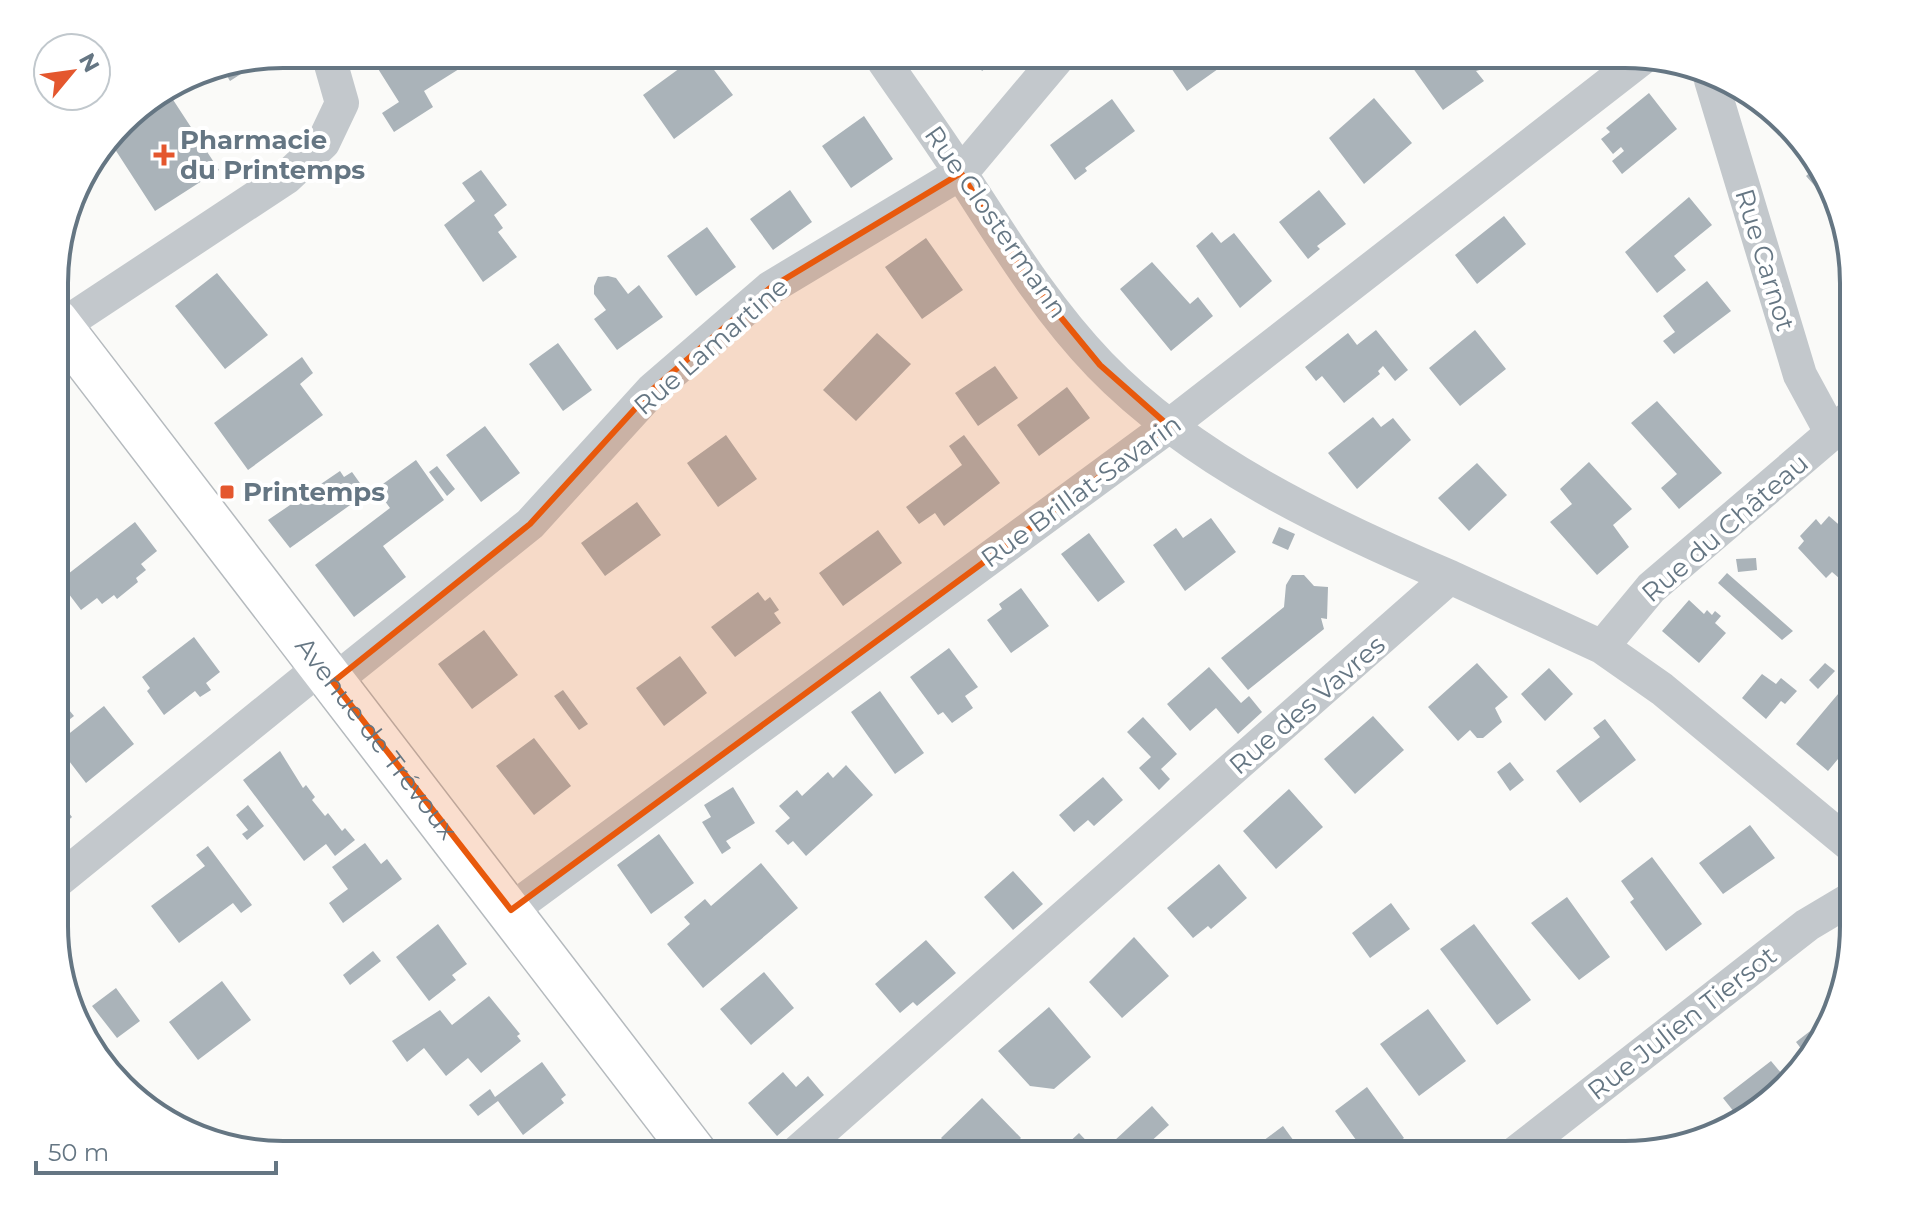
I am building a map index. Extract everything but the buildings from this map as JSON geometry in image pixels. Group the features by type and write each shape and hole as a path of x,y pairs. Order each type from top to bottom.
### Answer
{"main road":[{"name":"Avenue de Trévoux","path":"68,337 685,1141"}],"street":[{"path":"68,318 287,177 323,143 342,103 332,68"},
{"name":"Rue Clostermann","path":"889,68 961,173 1022,270 1100,365 1169,426 1340,529 1450,577"},
{"name":"Rue Lamartine","path":"68,873 327,674 530,524 653,389 770,288 961,173 1049,68"},
{"name":"Rue Brillat-Savarin","path":"511,910 1169,426 1629,68"},
{"name":"Rue Carnot","path":"1713,87 1800,375 1840,421"},
{"name":"Rue du Château","path":"1602,647 1662,578 1840,427"},
{"path":"1450,577 1602,647 1662,689 1840,830"},
{"name":"Rue des Vavres","path":"810,1141 1450,577"},
{"name":"Rue Julien Tiersot","path":"1531,1141 1807,925 1840,905"}],"highlighted area":[{"path":"961,173 1022,270 1100,365 1169,426 511,910 333,682 530,524 653,389 770,288"}],"place":[{"name":"Pharmacie du Printemps","path":"164,155"},
{"name":"Printemps","path":"227,492"}]}
